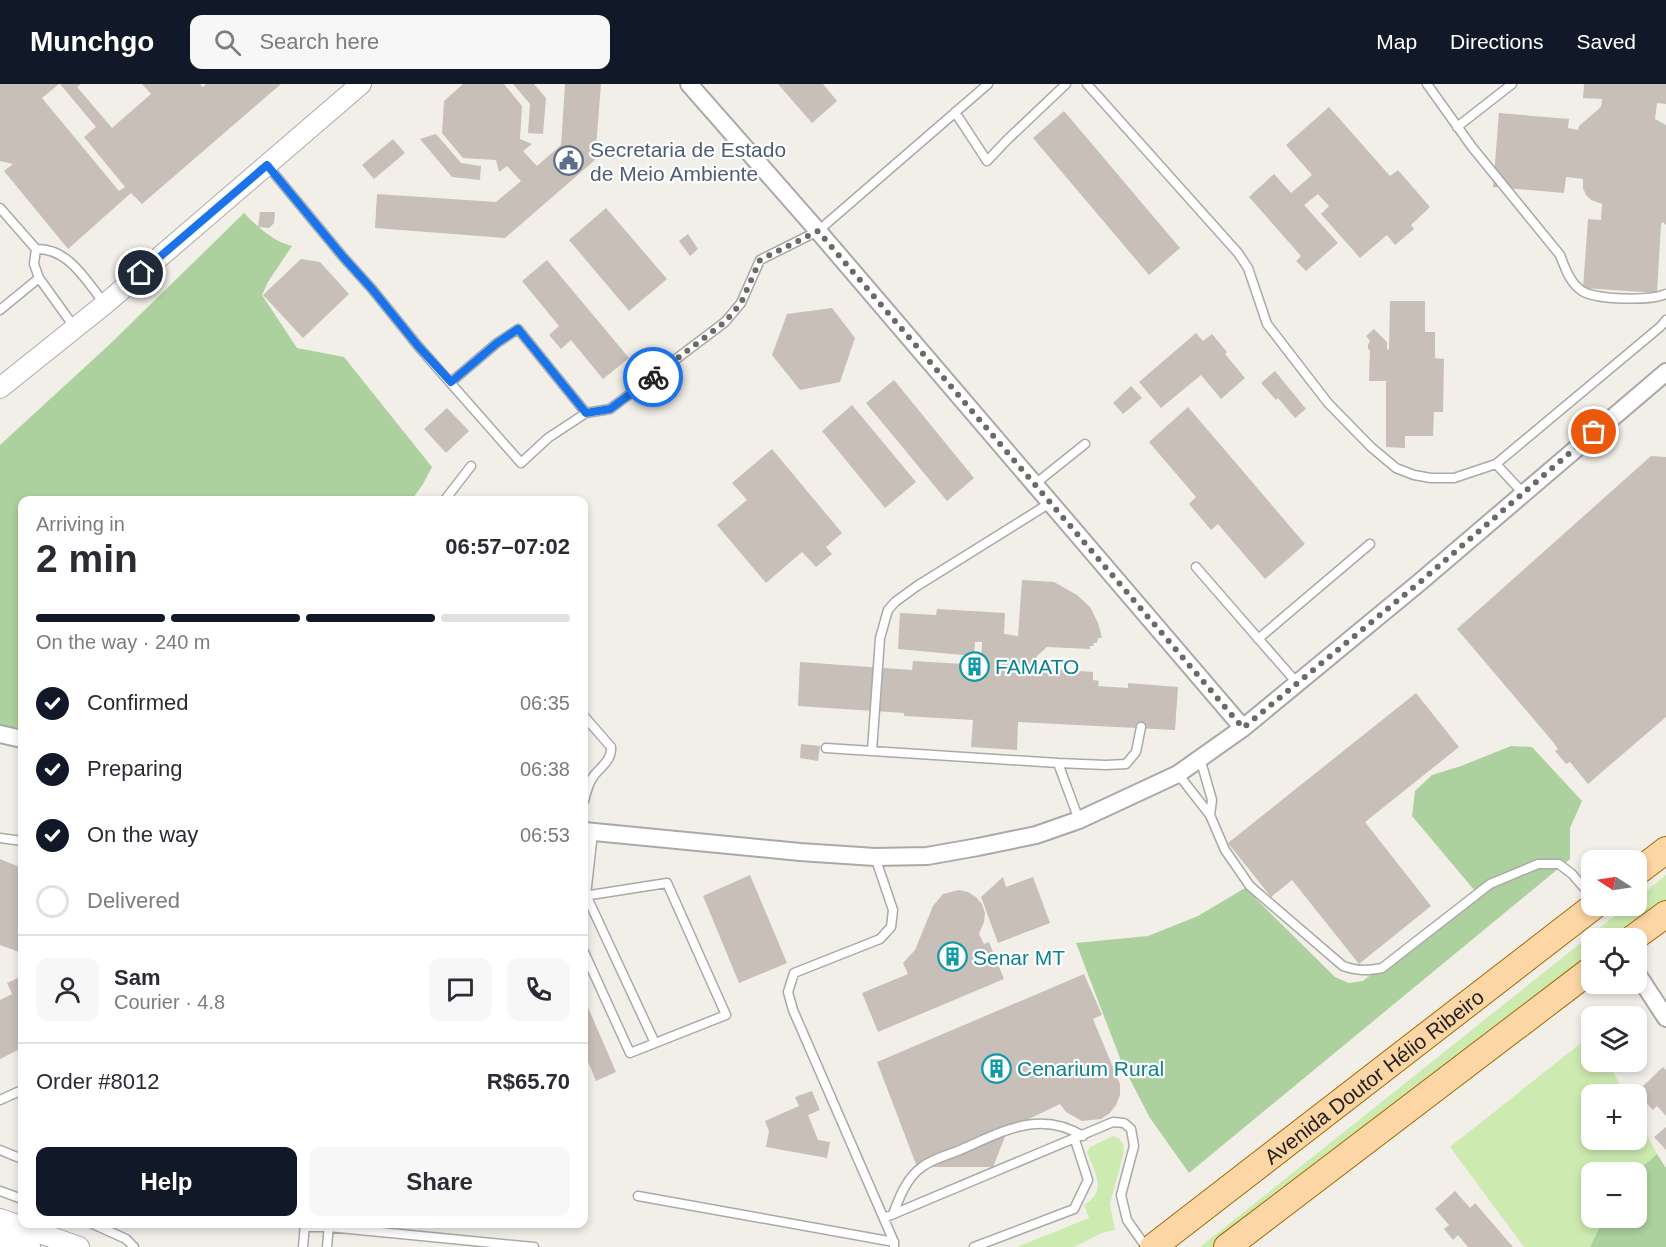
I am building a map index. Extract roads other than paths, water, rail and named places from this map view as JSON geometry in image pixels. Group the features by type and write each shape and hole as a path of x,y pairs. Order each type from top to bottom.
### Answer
{"main road":[{"path":"1647,865 1666,850"},
{"path":"1647,928 1666,914"},
{"name":"Avenida Doutor Hélio Ribeiro","path":"1153,1247 1581,916"},
{"path":"1227,1247 1581,977"}],"street":[{"path":"0,388 105,304 361,84"},
{"path":"689,84 818,231 1243,728"},
{"path":"588,832 800,852 875,857 927,856 1036,835 1079,820 1178,774 1243,728 1420,582 1666,372"},
{"path":"0,734 18,738"},
{"path":"1647,989 1666,1018"},
{"path":"0,1219 18,1225"},
{"path":"25,1228 79,1247"},
{"path":"0,1236 30,1247"}],"lane":[{"path":"267,165 418,346 520,463 548,438 586,413 610,409 725,322 741,303 760,260 818,231 988,84"},
{"path":"1087,84 1238,254 1248,268 1267,324 1328,403 1371,447 1396,468 1431,478 1455,478 1496,464 1666,320"},
{"path":"1427,84 1457,127 1560,255 1569,277 1581,290 1612,297 1650,299 1666,294"},
{"path":"1457,127 1512,84"},
{"path":"955,112 987,161 1061,85"},
{"path":"0,208 36,249"},
{"path":"36,249 46,248 56,251 70,260 105,304"},
{"path":"36,249 34,264 39,278 75,328"},
{"path":"0,310 39,278"},
{"path":"451,382 497,343 518,329 586,413"},
{"path":"1035,484 1085,444"},
{"path":"1496,464 1523,492"},
{"path":"448,496 471,465"},
{"path":"872,751 880,638 888,610 917,586 1050,502"},
{"path":"1258,639 1370,544"},
{"path":"1196,567 1297,683"},
{"path":"588,721 611,747 612,753 593,777 588,790"},
{"path":"826,748 1058,763 1126,764 1136,752 1141,728"},
{"path":"1200,758 1212,800 1210,816"},
{"path":"1058,763 1079,820"},
{"path":"1178,774 1210,816 1225,850 1250,886 1343,966 1354,970 1382,968 1490,884 1538,864 1559,864 1581,884"},
{"path":"0,838 18,840"},
{"path":"875,857 893,910 891,927 880,939 794,973 788,992 793,1010 894,1244"},
{"path":"588,895 667,883 726,1015 630,1053 588,961"},
{"path":"588,901 655,1042"},
{"path":"0,1100 18,1092"},
{"path":"893,1214 900,1195 921,1167 1008,1129 1040,1122 1071,1129 1079,1138 1088,1180 1074,1209 974,1247"},
{"path":"884,1218 1113,1122 1124,1123 1131,1129 1134,1146 1121,1195 1127,1220 1146,1247"},
{"path":"0,1150 18,1157"},
{"path":"0,1191 18,1198"},
{"path":"638,1196 894,1244"},
{"path":"102,1228 126,1239 134,1247"},
{"path":"303,1247 305,1228"},
{"path":"327,1247 329,1228"},
{"path":"349,1228 534,1247"}],"place":[{"name":"Secretaria de Estado de Meio Ambiente","path":"569,161"},
{"name":"FAMATO","path":"974,666"},
{"name":"Senar MT","path":"952,957"},
{"name":"Cenarium Rural","path":"996,1068"}]}
